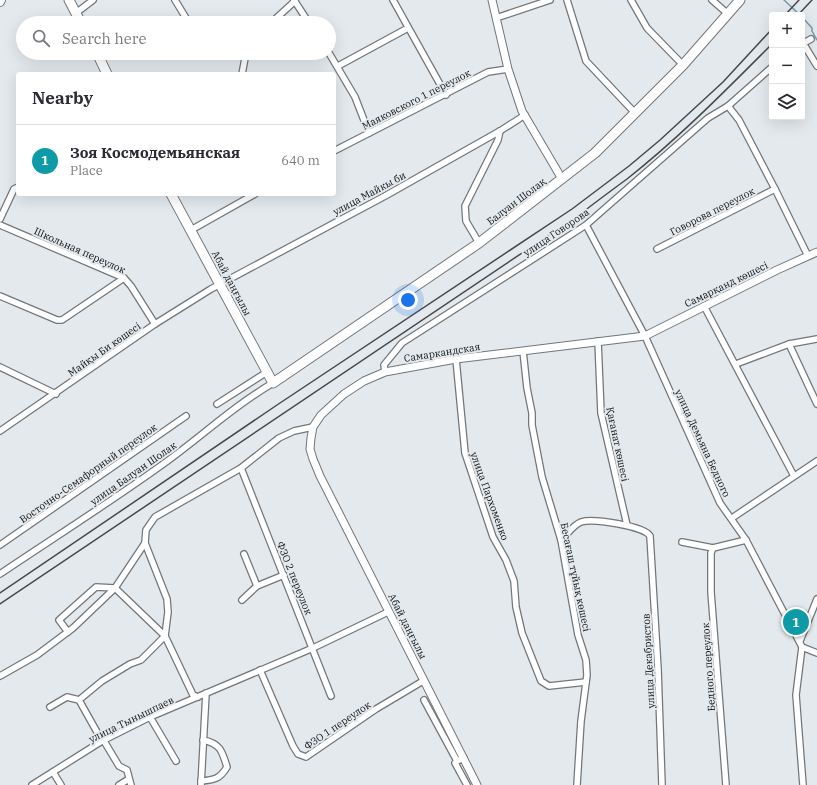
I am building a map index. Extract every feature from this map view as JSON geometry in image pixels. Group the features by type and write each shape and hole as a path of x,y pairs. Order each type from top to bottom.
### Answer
{"main road":[{"path":"69,0 78,16"},
{"name":"Балуан Шолақ","path":"273,383 479,243 595,153 683,65 740,0"},
{"path":"100,60 106,72"},
{"name":"Абай даңғылы","path":"172,196 273,383"}],"street":[{"path":"76,13 93,0"},
{"path":"175,0 185,16"},
{"path":"278,16 295,0 305,16"},
{"path":"393,0 446,95"},
{"path":"492,0 508,69 525,115 562,179"},
{"path":"496,18 550,0"},
{"path":"567,0 586,61 635,113"},
{"path":"631,0 646,28 683,65"},
{"path":"712,0 728,14"},
{"path":"338,66 408,28"},
{"path":"805,42 810,39"},
{"path":"805,48 817,66"},
{"path":"242,72 245,60"},
{"path":"334,60 355,97 369,133"},
{"name":"Маяковского 1 переулок","path":"336,150 446,95 488,72 508,69"},
{"name":"улица Говорова","path":"385,372 384,365 402,343 586,225 708,118 728,106 769,70"},
{"path":"728,106 739,120 808,256"},
{"name":"улица Майкы би","path":"220,284 385,196 500,131 525,115"},
{"path":"479,243 466,220 465,206 498,140 500,131"},
{"path":"0,219 14,189 16,188"},
{"name":"Говорова переулок","path":"657,249 775,189"},
{"path":"191,230 251,196"},
{"name":"Школьная переулок","path":"0,225 124,278 131,286 155,324"},
{"name":"улица Демьяна Бедного","path":"586,225 645,336 720,503 746,540 801,644"},
{"name":"Самарқанд көшесі","path":"645,336 817,252"},
{"path":"0,296 58,320 62,320 124,278"},
{"name":"Майқы Би көшесі","path":"0,431 56,394 155,324 220,284"},
{"path":"704,306 794,476"},
{"name":"Самаркандская","path":"320,476 312,459 310,449 313,427 321,415 344,394 364,381 385,372 456,359 645,336"},
{"path":"736,364 789,344 817,339"},
{"name":"Қағанат көшесі","path":"598,341 601,413 627,525"},
{"path":"789,344 817,404"},
{"name":"Бесағаш тұйық көшесі","path":"523,351 527,388 532,413 532,425 542,477 560,540 578,635 586,660 586,682 577,785"},
{"name":"улица Пархоменко","path":"456,359 465,453 493,537 506,560 514,581 516,607 522,633 531,659 541,681 549,686 586,682"},
{"path":"0,367 56,394"},
{"path":"217,404 266,372"},
{"name":"улица Балуан Шолак","path":"0,574 145,478 185,449 256,393 273,383"},
{"name":"Восточно-Семафорный переулок","path":"0,545 186,416"},
{"path":"79,700 102,682 130,664 141,660 165,636 168,612 167,599 145,543 146,530 155,518 241,468 279,438 294,431 313,427"},
{"path":"732,518 817,461"},
{"name":"ФЗО 2 переулок","path":"241,468 331,696"},
{"name":"Абай даңғылы","path":"320,476 423,681 460,760 477,785"},
{"path":"560,540 569,534 574,526 582,522 592,520 627,525"},
{"name":"улица Декабристов","path":"627,525 646,532 650,536 658,669 662,785"},
{"path":"682,542 713,548 746,540"},
{"path":"0,676 37,655 73,628 115,588 145,543"},
{"name":"Бедного переулок","path":"713,548 711,553 711,592 726,785"},
{"path":"244,554 257,586"},
{"path":"242,600 257,586 284,575"},
{"path":"68,632 59,620 96,587 115,588 165,636 192,695 198,697 313,648 388,612"},
{"path":"803,785 796,695 801,644 817,599"},
{"path":"801,644 817,653"},
{"name":"ФЗО 1 переулок","path":"260,670 293,746 298,754 306,757 376,709 423,681"},
{"path":"203,740 214,742 220,746 227,767 222,776 201,783 203,740 206,693"},
{"path":"50,707 67,697 79,700 119,766 127,770 130,782 119,785"},
{"name":"улица Тынышпаев","path":"32,785 103,741 150,717 198,697"},
{"path":"424,700 460,760 455,763 467,785"},
{"path":"150,717 176,761"},
{"path":"53,772 61,785"}],"waterway":[{"path":"784,0 797,12"},
{"path":"805,20 812,28 817,40"}],"railway":[{"path":"788,12 799,0"},
{"path":"801,12 812,0"},
{"path":"0,593 277,405 572,209 629,166 660,140 723,82 769,32"},
{"path":"0,604 583,212 627,179 665,147 769,47"}],"place":[{"name":"Зоя Космодемьянская","path":"796,622"}]}
